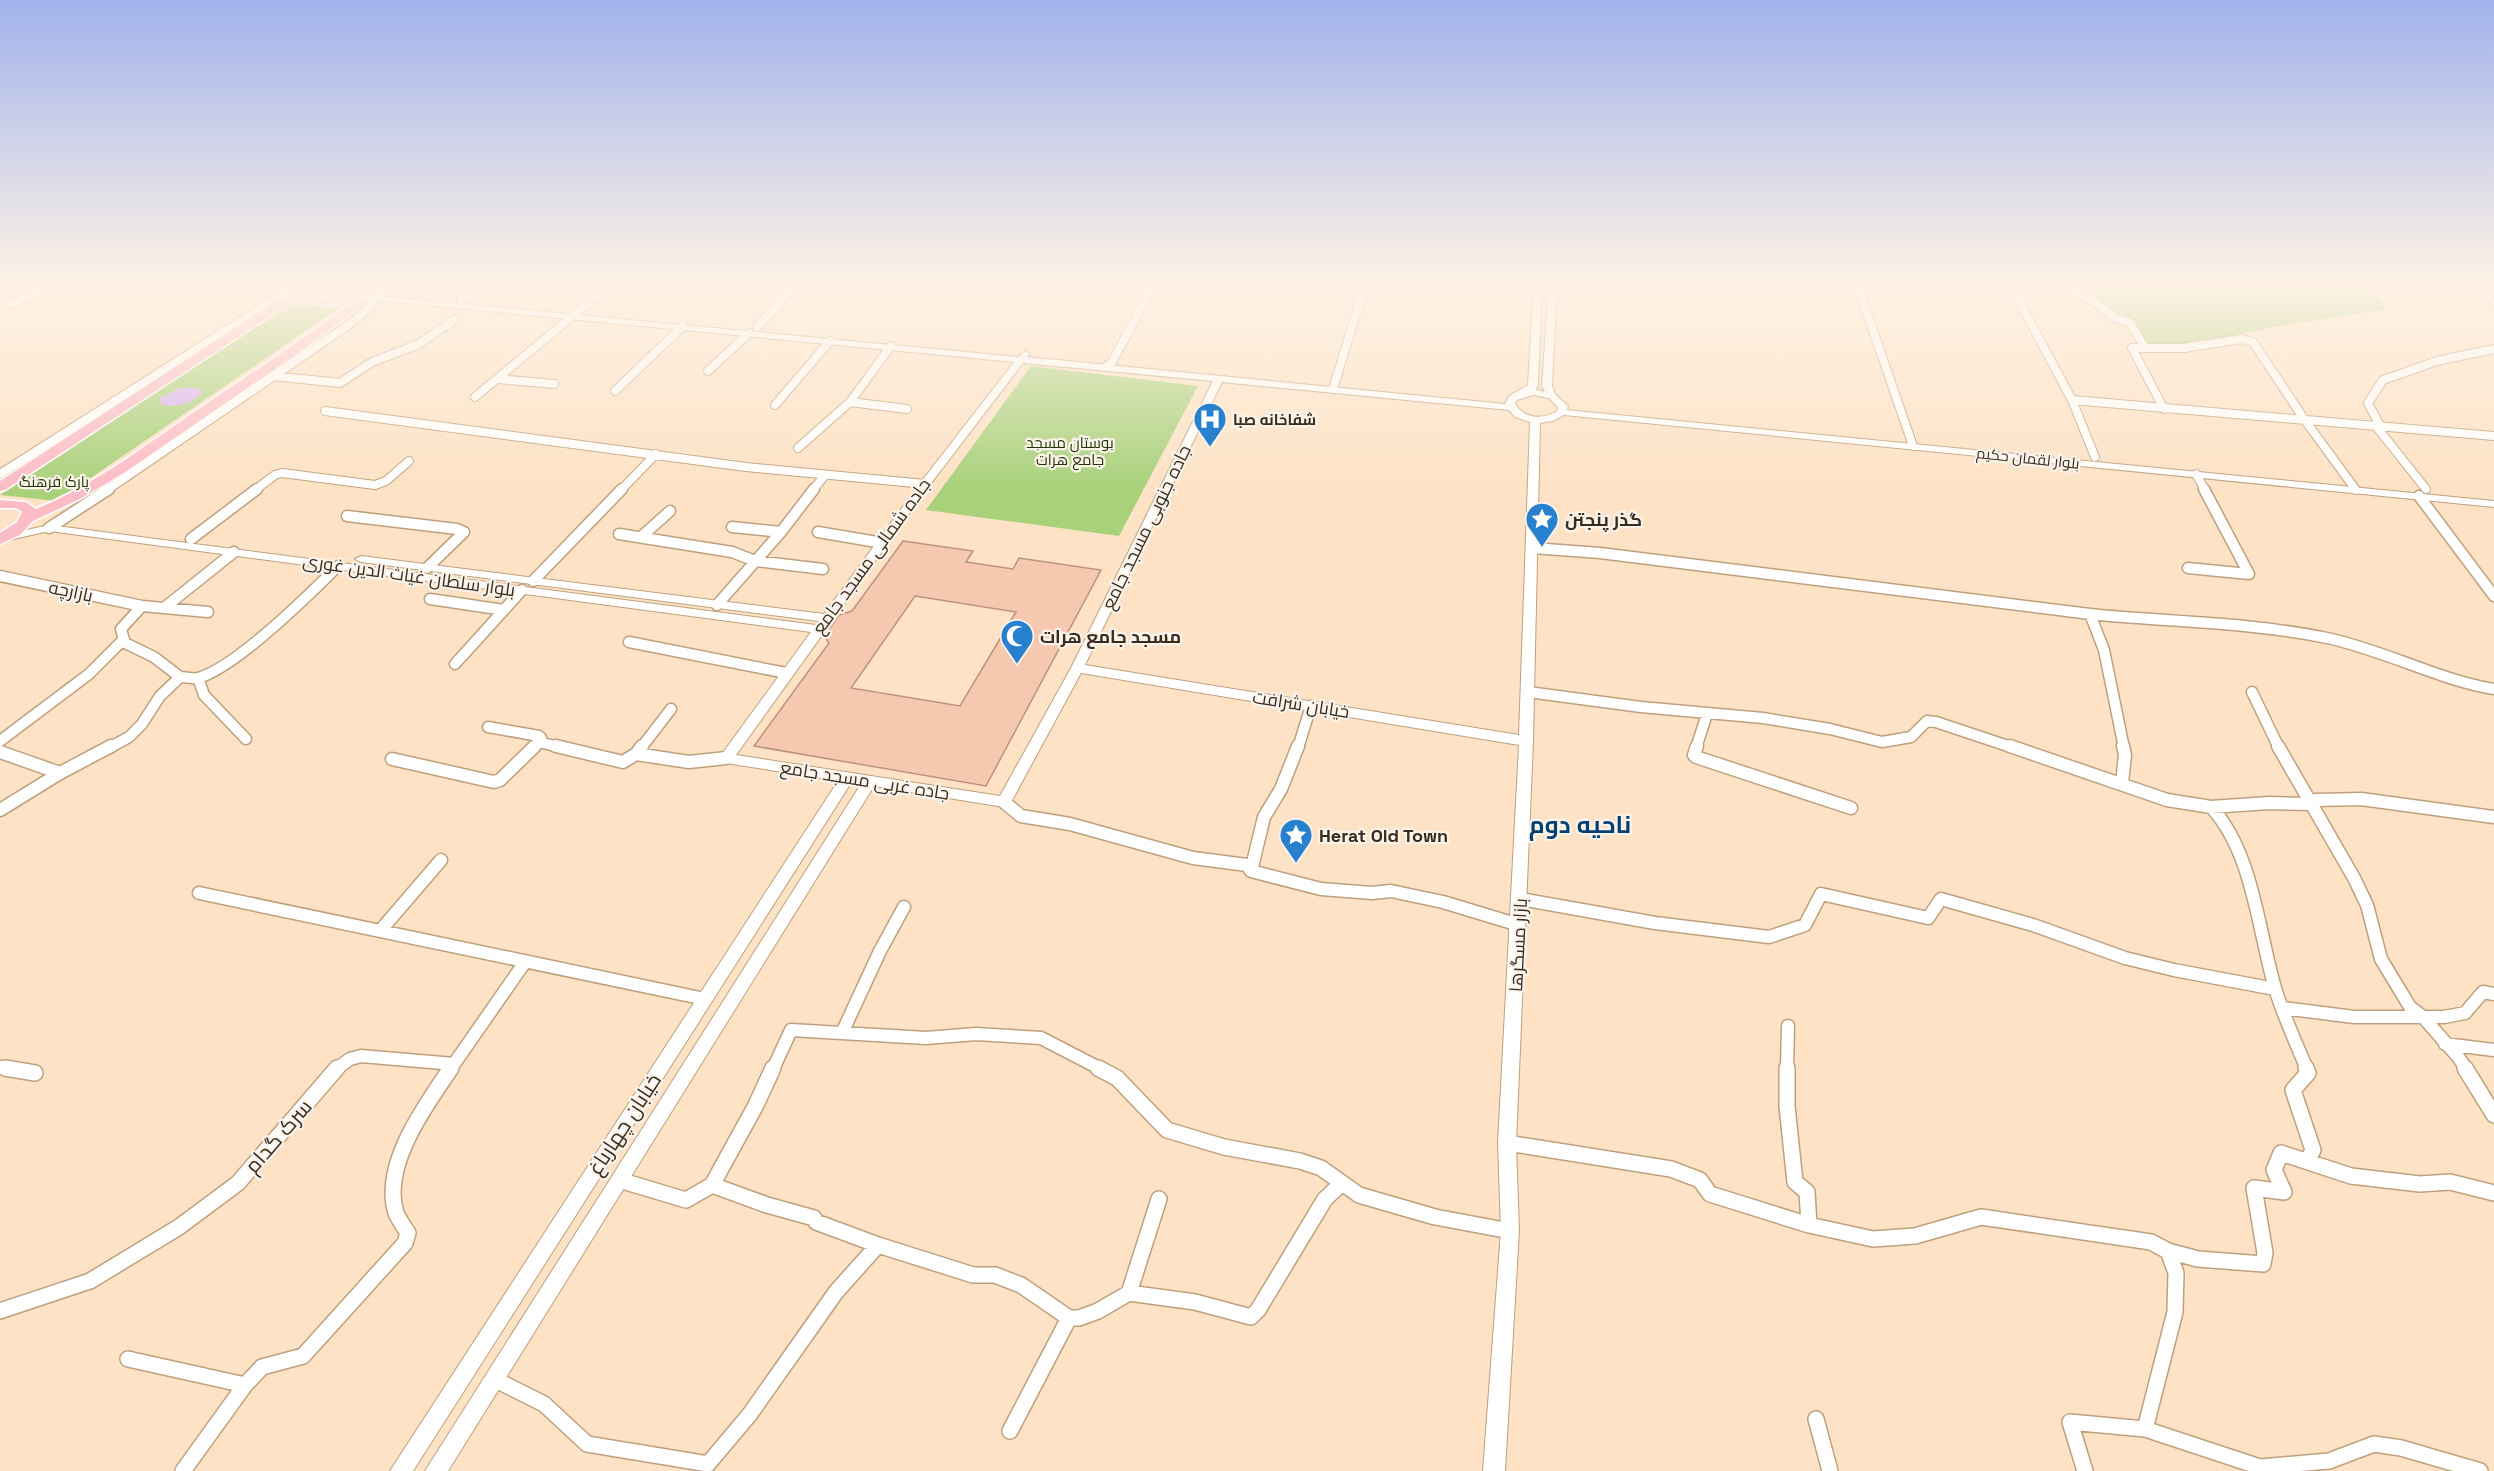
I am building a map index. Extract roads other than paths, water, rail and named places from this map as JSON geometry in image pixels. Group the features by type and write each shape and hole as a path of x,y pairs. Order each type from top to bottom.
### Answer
{"highway":[{"path":"0,486 205,353"},
{"path":"0,539 20,528 28,520 88,491 288,353"},
{"path":"0,504 26,506 30,511 28,520"}],"street":[{"path":"0,474 201,353"},
{"path":"49,528 309,353"},
{"path":"258,374 340,383 372,362 396,353"},
{"path":"475,397 530,353"},
{"path":"615,391 655,353"},
{"path":"708,371 727,353"},
{"path":"775,405 819,353"},
{"path":"798,448 850,402 886,353"},
{"path":"979,353 1023,356"},
{"path":"992,353 1511,404 1519,415 1535,419 1552,418 1563,409 1547,386 1549,353"},
{"path":"1109,364 1115,353"},
{"path":"1334,386 1344,353"},
{"path":"1511,404 1533,386 1535,353"},
{"path":"1880,353 1911,443"},
{"path":"2047,353 2072,400 2095,457"},
{"path":"2134,353 2164,409"},
{"path":"2260,353 2304,419 2353,486"},
{"path":"2480,353 2437,361 2382,380 2368,403 2377,425 2494,596"},
{"name":"جاده شمالی مسجد جامع","path":"726,758 822,623 1023,356"},
{"path":"1109,364 1219,378 1334,386"},
{"name":"جاده جنوبی مسجد جامع","path":"1004,802 1077,668 1219,378"},
{"path":"498,379 554,384"},
{"path":"1521,394 1533,392 1552,396"},
{"path":"2072,400 2494,436"},
{"path":"850,402 906,409"},
{"name":"بلوار لقمان حکیم","path":"1563,409 2196,474 2422,492 2494,495"},
{"path":"326,411 746,468 925,484"},
{"name":"بازار مسگرها","path":"1494,1471 1510,1231 1508,1143 1528,692 1535,419"},
{"name":"بلوار لقمان حکیم","path":"1911,443 2095,457 2353,486"},
{"path":"533,581 656,454"},
{"path":"190,539 275,475 282,473 375,485 386,481 409,461"},
{"path":"2188,567 2249,574 2196,474"},
{"path":"717,605 781,532 825,475"},
{"name":"بلوار لقمان حکیم","path":"2422,492 2494,504"},
{"path":"641,537 670,511"},
{"path":"347,516 457,529 464,532 427,567"},
{"path":"28,520 427,567 717,605 822,623"},
{"path":"732,527 781,532"},
{"name":"بلوار سلطان غیاث الدین غوری","path":"0,539 36,529 49,528 522,590 822,623"},
{"path":"818,532 883,543"},
{"path":"620,534 732,552 755,561 823,569"},
{"path":"1533,548 1600,553 2090,614 2164,622 2240,626 2327,638 2385,653 2475,686 2494,689"},
{"path":"164,608 234,552"},
{"path":"142,606 121,629 125,643 138,647 160,660 180,677 198,678 225,663 248,646 311,595 338,566"},
{"name":"بازارچه","path":"0,576 142,606 208,612"},
{"path":"455,664 522,590"},
{"path":"430,599 504,610"},
{"path":"2090,614 2104,650 2126,755 2122,783"},
{"path":"0,741 89,674 124,639"},
{"path":"629,642 786,673"},
{"name":"خیابان شرافت","path":"1077,668 1526,741"},
{"path":"0,810 60,773 129,737 142,724 160,696 180,677"},
{"path":"198,678 204,695 246,739"},
{"path":"1528,692 1707,714 1763,718 1830,729 1882,742 1911,737 1927,721 1936,722 2122,783 2128,788 2168,800 2211,807 2270,803 2311,804 2316,800 2361,799 2494,817"},
{"path":"2252,692 2287,764 2354,878 2367,905 2381,959 2410,1007 2423,1017 2459,1058 2494,1115"},
{"path":"1251,871 1264,817 1281,789 1303,735 1311,706"},
{"path":"539,742 623,762 636,754 671,708"},
{"path":"1707,714 1694,755 1696,757 1851,808"},
{"path":"393,759 494,782 500,780 541,738 488,728"},
{"path":"0,752 60,773"},
{"path":"636,754 689,762 726,758"},
{"name":"جاده غربی مسجد جامع","path":"726,758 1004,802"},
{"name":"خیابان چهارباغ","path":"401,1471 848,777"},
{"name":"خیابان چهارباغ","path":"436,1471 870,781"},
{"path":"1004,802 1022,816 1070,824 1192,858 1247,865 1251,871 1321,889 1372,893 1391,891 1443,902 1519,926"},
{"path":"2211,807 2225,822 2252,889 2275,989 2308,1073 2292,1090 2313,1150 2308,1160"},
{"path":"380,931 441,860"},
{"path":"199,893 705,999"},
{"path":"1520,899 1654,923 1769,937 1805,925 1821,894 1928,918 1941,899 2033,925 2047,933 2100,952 2144,964 2275,989"},
{"path":"842,1033 880,951 904,907"},
{"path":"183,1471 245,1385 262,1367 303,1356 405,1243 408,1233 397,1221 393,1184 402,1149 412,1127 525,962"},
{"path":"2283,1008 2354,1017 2444,1017 2465,1013 2483,992 2494,994"},
{"path":"1788,1026 1788,1117 1795,1182 1807,1192 1809,1225"},
{"path":"620,1180 686,1200 712,1185 756,1105 792,1030 926,1038 976,1034 1041,1038 1117,1078 1167,1130 1224,1148 1300,1161 1321,1168 1341,1185 1359,1195 1435,1217 1510,1231"},
{"path":"2445,1044 2494,1050"},
{"name":"سرک گدام","path":"0,1311 90,1281 179,1227 238,1184 337,1068 350,1059 361,1056 454,1064"},
{"path":"0,1067 35,1072"},
{"path":"1508,1143 1671,1169 1700,1180 1710,1194 1809,1225 1873,1239 1915,1236 1981,1217 2151,1242 2168,1251 2198,1259 2263,1264 2265,1253 2254,1188 2284,1192 2274,1170 2281,1153 2351,1176 2420,1184 2450,1182 2494,1193"},
{"path":"712,1185 767,1205 814,1218 816,1222 878,1245 973,1275 996,1275 1021,1285 1069,1318 1079,1318 1098,1311 1129,1293 1195,1302 1251,1317 1258,1310 1325,1199 1341,1185"},
{"path":"1129,1293 1159,1199"},
{"path":"494,1379 544,1404 587,1444 708,1464 750,1414 836,1292 878,1245"},
{"path":"2145,1429 2175,1312 2176,1273 2168,1251"},
{"path":"1010,1431 1069,1318"},
{"path":"128,1359 245,1385"},
{"path":"1816,1419 1830,1471"},
{"path":"2085,1471 2070,1422 2145,1429 2261,1469 2329,1461 2374,1444 2401,1448 2480,1471"}],"place":[{"name":"شفاخانه صبا","path":"1210,448"},
{"name":"گذر پنجتن","path":"1542,548"},
{"name":"مسجد جامع هرات","path":"1017,665"},
{"name":"Herat Old Town","path":"1296,864"}],"district":[{"name":"ناحیه دوم","path":"1580,824"}],"park label":[{"name":"بوستان مسجد جامع هرات","path":"1070,450"},
{"name":"پارک فرهنگ","path":"54,481"}]}
